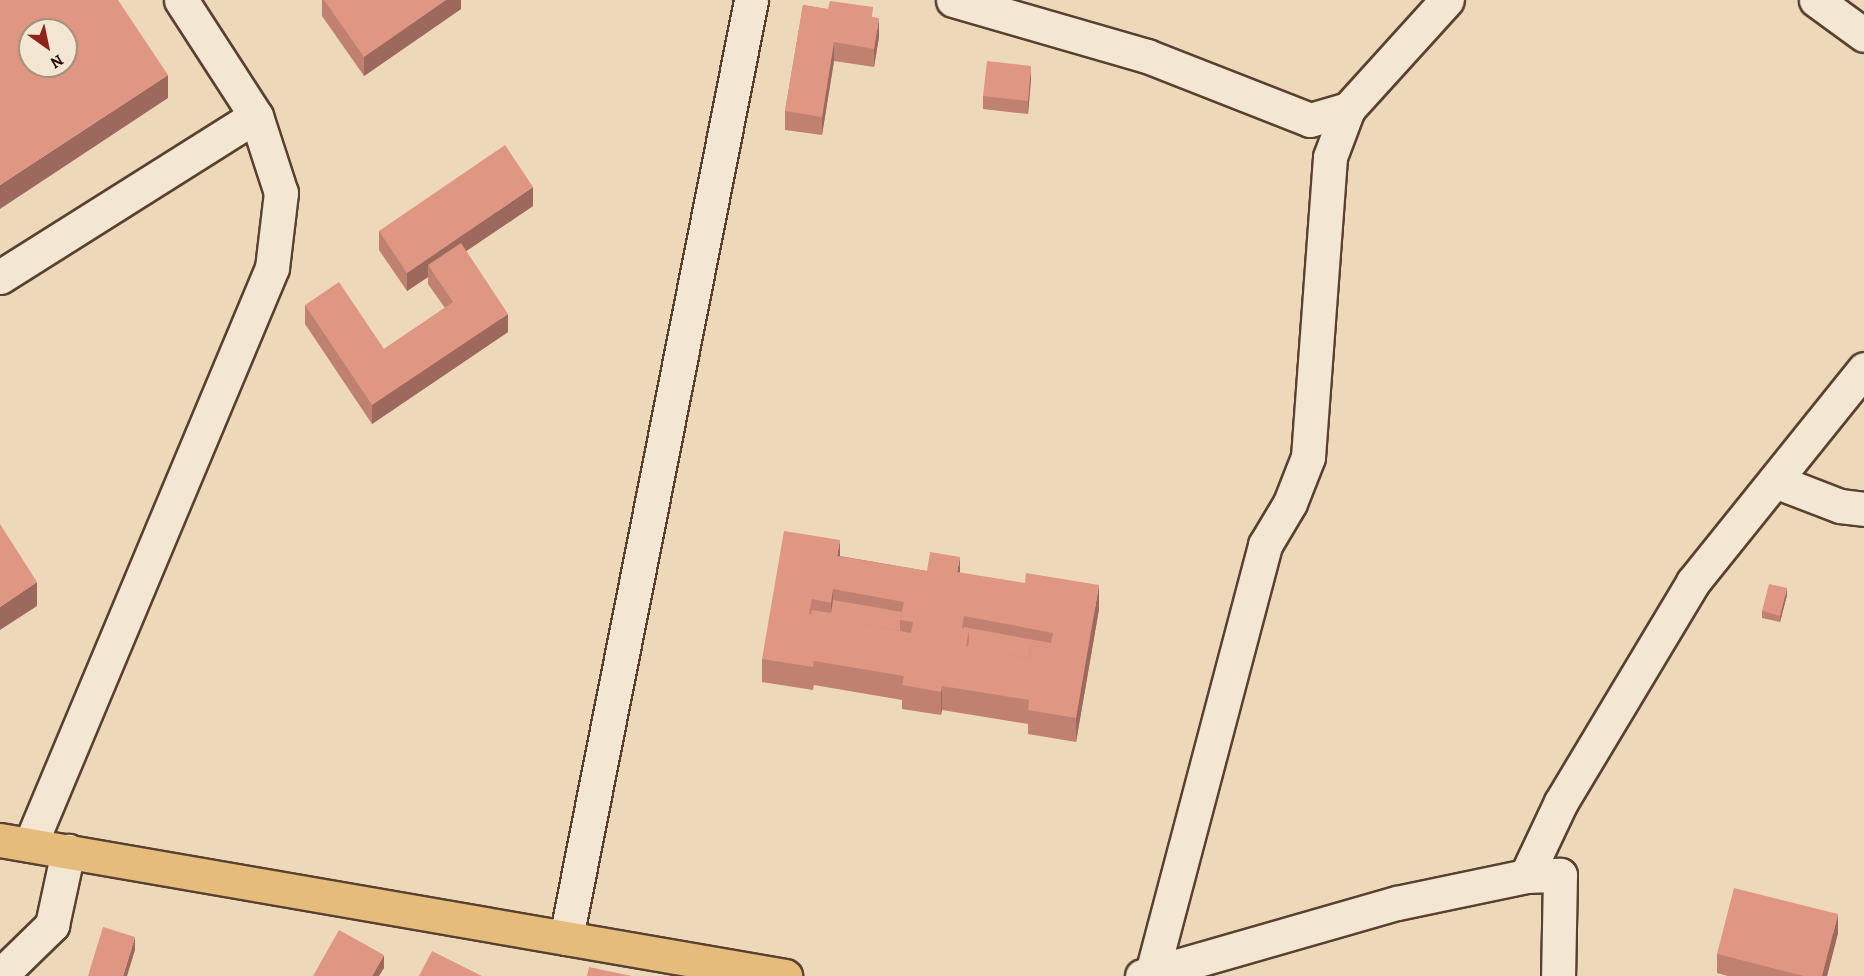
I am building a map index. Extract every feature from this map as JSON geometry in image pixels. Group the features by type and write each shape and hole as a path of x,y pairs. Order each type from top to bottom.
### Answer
{"main road":[{"path":"15,842 785,976"}],"street":[{"path":"15,842 272,268 281,193 256,116 181,0"},
{"path":"566,938 751,0"},
{"path":"953,0 1147,56 1310,120 1348,109"},
{"path":"1147,975 1265,545 1290,503 1308,457 1330,157 1348,109 1446,0"},
{"path":"1816,0 1864,35"},
{"path":"0,277 256,116"},
{"path":"1310,120 1330,157"},
{"path":"1526,876 1561,802 1693,582 1864,369"},
{"path":"1775,482 1840,506 1864,509"},
{"path":"6,976 8,968 52,925 68,851"},
{"path":"1147,975 1397,903 1526,876 1560,875 1558,976"}],"building":[{"path":"0,0 118,0 168,75 0,185"},
{"path":"324,0 446,0 364,57"},
{"path":"830,1 873,7 872,17 879,18 874,49 834,42 822,117 785,111 803,5 828,9"},
{"path":"987,61 1031,66 1028,101 983,96"},
{"path":"505,145 533,187 407,273 379,231"},
{"path":"461,243 508,314 372,405 305,305 339,282 384,349 453,302 428,265"},
{"path":"0,524 37,582 0,607"},
{"path":"784,531 840,540 837,556 927,571 930,552 960,557 957,572 1025,583 1026,573 1099,585 1076,718 1028,710 1029,700 942,686 941,692 902,685 904,676 814,661 813,667 762,659","holes":["833,589 904,602 900,620 913,622 911,633 809,614 812,599 831,603","964,616 1053,633 1050,648 1031,645 1029,658 966,646 969,630 962,628"]},
{"path":"1769,584 1787,588 1780,616 1762,611"},
{"path":"833,600 902,612 900,631 811,615 812,610 831,613"},
{"path":"964,627 1051,643 1050,648 1031,645 1029,658 968,647 969,630"},
{"path":"1734,888 1838,914 1822,976 1804,976 1717,954"},
{"path":"103,927 135,937 123,976 88,976"},
{"path":"339,930 384,955 372,976 313,976"},
{"path":"432,951 482,976 419,976"},
{"path":"589,967 632,976 587,976"}]}
